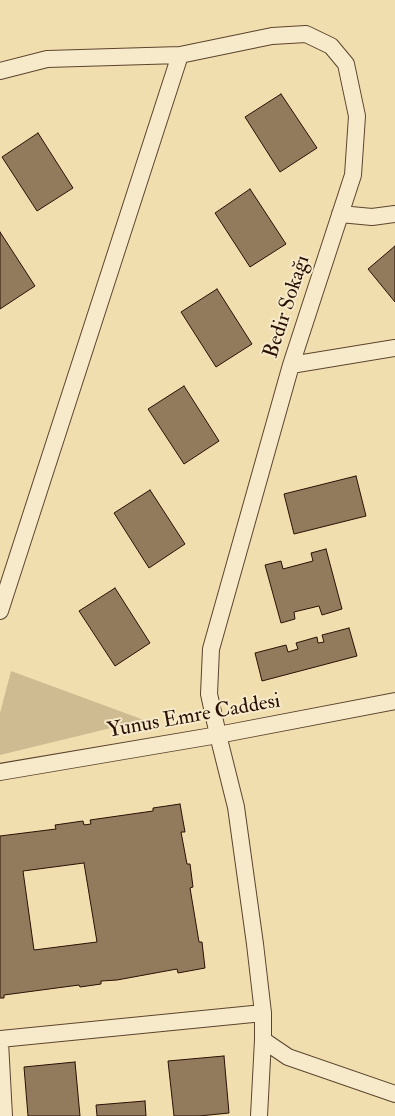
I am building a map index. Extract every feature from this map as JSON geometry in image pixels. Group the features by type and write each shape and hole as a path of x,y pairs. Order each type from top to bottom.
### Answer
{"street":[{"name":"Bedir Sokağı","path":"0,71 47,60 180,55 272,36 306,34 331,46 346,64 357,116 353,175 291,365 211,649 209,694 236,807 263,1013 264,1040 259,1116"},
{"path":"0,611 180,55"},
{"path":"340,214 372,217 395,214"},
{"path":"291,365 395,348"},
{"name":"Yunus Emre Caddesi","path":"0,772 218,736 395,701"},
{"path":"4,1116 0,1041 263,1013"},
{"path":"264,1040 288,1057 395,1094"}],"shaded area":[{"path":"11,671 144,720 0,755 0,713"}],"building":[{"path":"281,94 317,148 280,172 245,117"},
{"path":"38,133 73,188 37,211 2,157"},
{"path":"250,189 286,244 250,267 215,213"},
{"path":"0,232 35,286 0,309"},
{"path":"395,246 395,302 368,269"},
{"path":"217,289 252,344 216,367 181,312"},
{"path":"184,386 219,441 184,464 148,409"},
{"path":"356,476 366,516 294,534 284,494"},
{"path":"150,490 185,544 149,568 114,513"},
{"path":"326,549 342,609 322,615 319,606 294,612 295,619 281,623 265,565 281,561 283,569 313,561 311,553"},
{"path":"115,588 150,643 115,666 79,611"},
{"path":"349,628 357,656 262,681 255,653 286,645 288,652 298,649 296,643 317,637 318,643 324,642 322,635"},
{"path":"180,804 185,832 181,832 187,864 190,864 193,887 190,888 199,942 202,942 205,968 178,973 177,969 117,980 101,981 101,984 4,995 4,998 0,998 0,836 56,829 55,825 83,821 84,825 91,824 90,820 153,811 153,808","holes":["84,863 97,942 34,950 23,871"]},
{"path":"224,1056 229,1113 174,1116 168,1061"},
{"path":"75,1062 80,1116 28,1116 24,1067"},
{"path":"145,1101 146,1116 97,1116 96,1105"}]}
